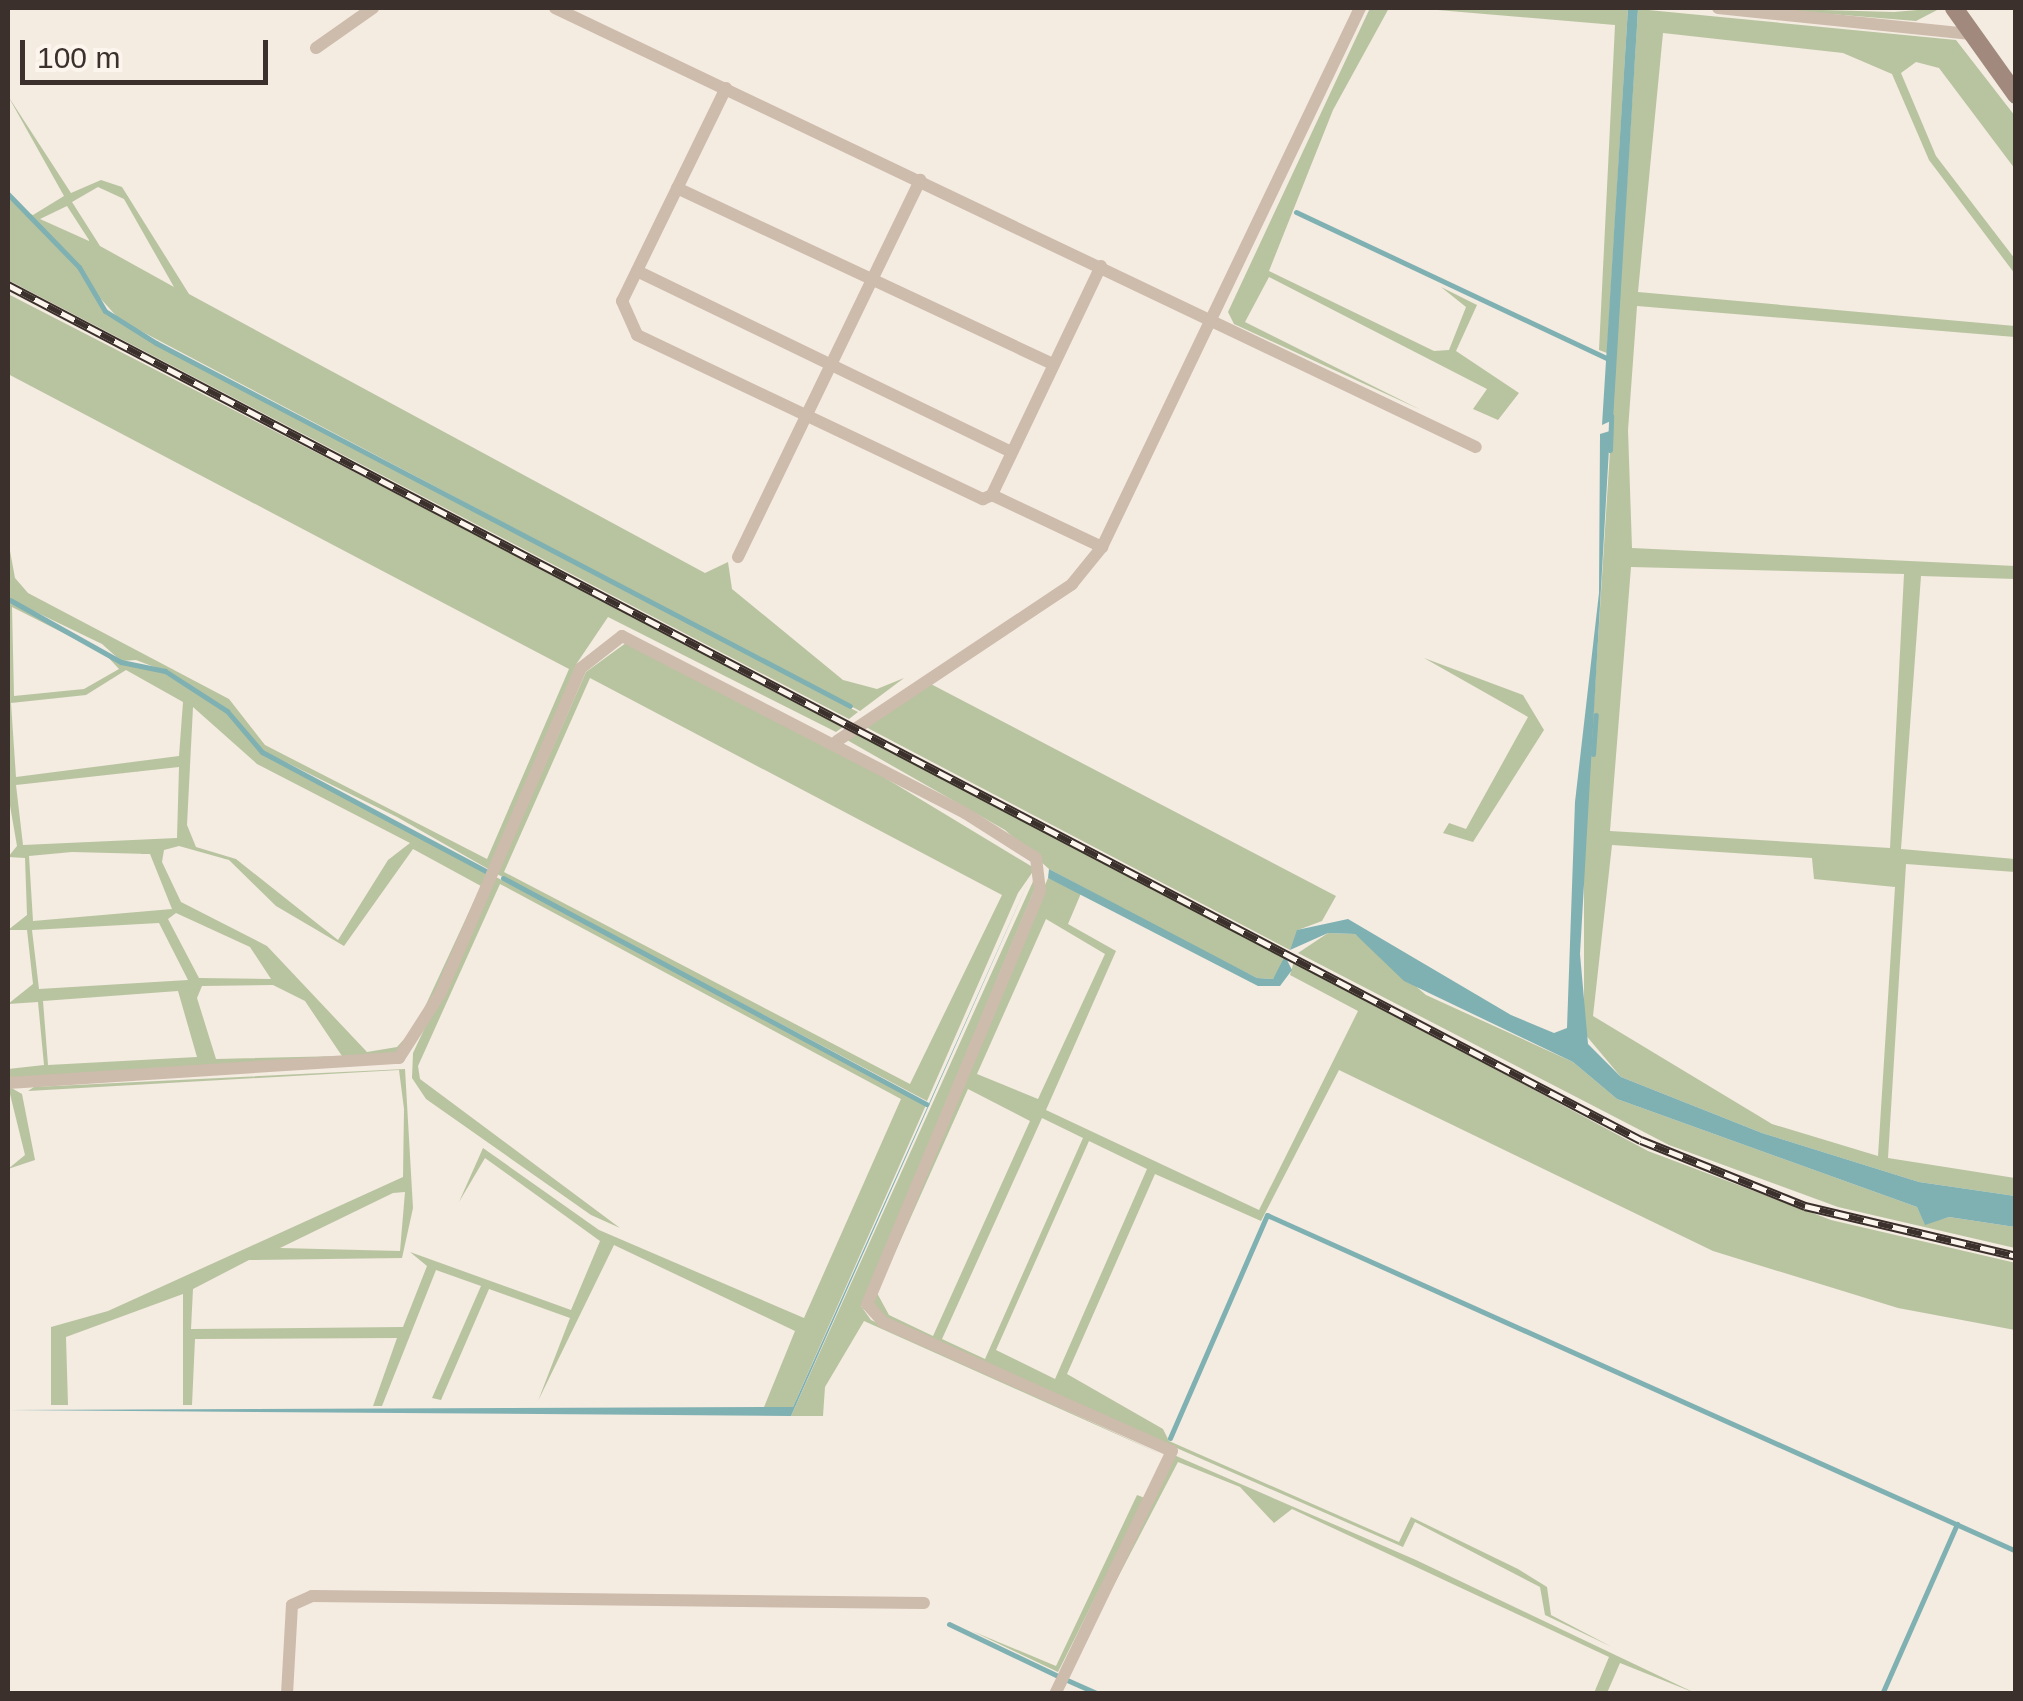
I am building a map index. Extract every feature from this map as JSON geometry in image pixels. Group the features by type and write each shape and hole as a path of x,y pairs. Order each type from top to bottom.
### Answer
{"street":[{"path":"316,48 373,8"},
{"path":"555,8 1476,446"},
{"path":"837,741 898,692 1072,584 1102,546 1360,8"},
{"path":"1718,8 1969,34"},
{"path":"1954,8 2016,95"},
{"path":"726,88 622,301 637,335 982,499 992,495 1101,266"},
{"path":"738,557 920,180"},
{"path":"677,188 1054,365"},
{"path":"637,271 1012,452"},
{"path":"992,495 1102,546"},
{"path":"8,1083 400,1058 433,1008 581,668 622,636 837,741 1024,848 1041,868 1040,890 866,1292 883,1322 1172,1451 1055,1694"},
{"path":"287,1694 292,1605 312,1596 924,1603"}],"green space":[{"path":"1370,8 1389,8 1333,110 1269,271 1434,351 1449,350 1466,307 1441,287 1477,305 1456,351 1519,393 1498,420 1473,409 1487,389 1269,277 1245,322 1421,410 1234,324 1228,312"},
{"path":"1414,8 1628,8 1607,353 1599,350 1615,25"},
{"path":"1755,8 1894,12 1941,8 1916,21"},
{"path":"1638,9 1956,40 2015,116 2015,169 1939,68 1916,62 1901,73 1936,156 2015,259 2015,274 1929,160 1892,74 1843,53 1663,33 1638,292 2015,326 2015,337 1637,306 1628,430 1632,548 2015,566 2015,579 1921,576 1901,849 2015,859 2015,872 1906,864 1888,1158 2015,1178 2015,1196 1919,1182 1762,1133 1621,1077 1584,1033 1584,861","holes":["1631,567 1904,574 1890,848 1610,831","1612,845 1812,858 1814,879 1895,887 1878,1156 1772,1124 1593,1016"]},
{"path":"8,96 71,193 101,180 122,187 189,294 705,573 728,562 732,589 843,680 877,689 904,678 860,711 120,320 19,209 33,215 64,196","holes":["98,187 124,199 174,287 100,246 72,202","67,206 89,240 89,241 40,219"]},
{"path":"8,196 78,268 104,312 155,344 858,712 849,719 8,280"},
{"path":"8,294 843,727 836,732 608,617 577,663 490,870 397,817 263,751 227,710 165,671 136,660 121,661 102,644 11,600 121,663 164,673 226,712 261,753 489,874 420,1030 394,1056 8,1079 8,1069 44,1065 38,1002 8,1004 33,984 27,930 8,930 27,915 25,858 8,857 17,846 8,794 8,540 15,578 28,593 229,699 265,745 487,859 569,669 8,374","holes":["12,607 105,654 119,669 84,689 14,696","126,670 183,702 179,756 16,777 11,703 86,695","193,707 257,764 410,843 388,860 338,940 236,859 196,847 187,825","179,767 177,838 23,845 16,785","179,846 229,860 276,906 344,946 413,849 481,886 416,1026 397,1047 367,1052 267,946 181,902 162,862 164,850","72,852 150,854 172,909 33,921 29,856","176,913 250,947 271,979 199,978 168,919","159,923 188,980 39,989 32,930","273,985 305,1001 342,1056 216,1059 197,998 202,986","178,991 197,1057 48,1065 43,1001"]},
{"path":"630,640 809,732 1036,869 1040,876 861,1306 871,1320 1163,1455 864,1321 825,1387 823,1416 791,1416 1035,877 1034,870 1018,893 927,1101 497,874 586,672","holes":["590,678 1002,895 910,1084 504,872"]},
{"path":"1424,658 1523,695 1544,730 1473,842 1443,833 1449,823 1466,829 1528,717"},
{"path":"927,682 1336,896 1322,921 1298,930 1290,950 860,724"},
{"path":"850,729 1285,956 1285,962 1273,979 1257,978 1049,869 1005,830 847,740"},
{"path":"496,877 926,1105 793,1407 762,1412 795,1331 614,1245 538,1401 570,1318 489,1289 441,1400 432,1398 481,1286 436,1270 382,1406 373,1406 397,1338 195,1339 192,1405 183,1405 183,1294 66,1337 68,1405 51,1405 51,1327 108,1311 403,1177 404,1109 399,1070 28,1091 34,1087 405,1069 413,1208 402,1258 249,1260 193,1289 191,1329 403,1327 427,1266 410,1252 571,1310 600,1241 485,1158 459,1202 483,1148 599,1230 804,1318 901,1099 500,884 418,1066 420,1079 620,1228 591,1215 426,1099 412,1078 413,1053","holes":["405,1192 400,1251 280,1248 393,1193"]},
{"path":"1048,878 1082,891 1068,924 1116,951 1046,1110 1259,1210 1358,1011 1290,975 1294,961 1648,1151 1831,1220 2016,1263 2015,1330 1898,1308 1713,1251 1339,1070 1261,1221 1155,1174 1067,1374 1163,1429 1169,1441 1399,1542 1411,1517 1518,1569 1547,1587 1551,1615 1612,1647 1545,1615 1540,1587 1415,1522 1403,1547 882,1319 869,1297","holes":["1046,919 1105,954 1038,1099 977,1074","968,1089 1030,1121 933,1336 889,1315 877,1293","1042,1118 1083,1138 985,1359 942,1339","1089,1141 1147,1169 1055,1379 996,1350"]},
{"path":"1328,933 1355,934 1426,995 1573,1062 1617,1099 1917,1207 1925,1224 1949,1217 2015,1227 2015,1248 1838,1207 1669,1145 1298,953"},
{"path":"8,1086 22,1094 35,1160 8,1169 25,1155"},
{"path":"1174,1455 1416,1560 1695,1693 1620,1663 1607,1693 1594,1693 1609,1657 1292,1509 1274,1523 1240,1487 1178,1462 1066,1677"},
{"path":"1137,1495 1145,1498 1058,1672 972,1631 1056,1666"}],"water":[{"path":"1628,8 1638,9 1613,420 1602,425"},
{"path":"1610,431 1580,954 1588,1044 1621,1077 1762,1133 1919,1182 2015,1196 2015,1227 1949,1217 1925,1225 1917,1207 1617,1099 1573,1062 1404,981 1355,934 1328,933 1290,950 1297,930 1348,919 1511,1015 1554,1033 1567,1028 1575,802 1599,593 1600,434"},
{"path":"1034,869 791,1416 8,1410 793,1407"},
{"path":"1049,869 1257,978 1273,979 1285,956 1292,970 1280,986 1258,986 1048,878"}],"waterway":[{"path":"8,194 79,267 105,311 156,343 850,706"},
{"path":"1296,212 1606,358"},
{"path":"1610,450 1611,416"},
{"path":"10,600 121,662 165,671 227,711 262,752 488,872"},
{"path":"1593,754 1596,715"},
{"path":"503,878 926,1104"},
{"path":"1170,1438 1267,1215 2016,1551"},
{"path":"1882,1694 1957,1524"},
{"path":"949,1624 1056,1675"},
{"path":"1067,1680 1098,1694"}],"railway":[{"path":"8,285 1641,1140 1805,1206 2016,1256"}]}
